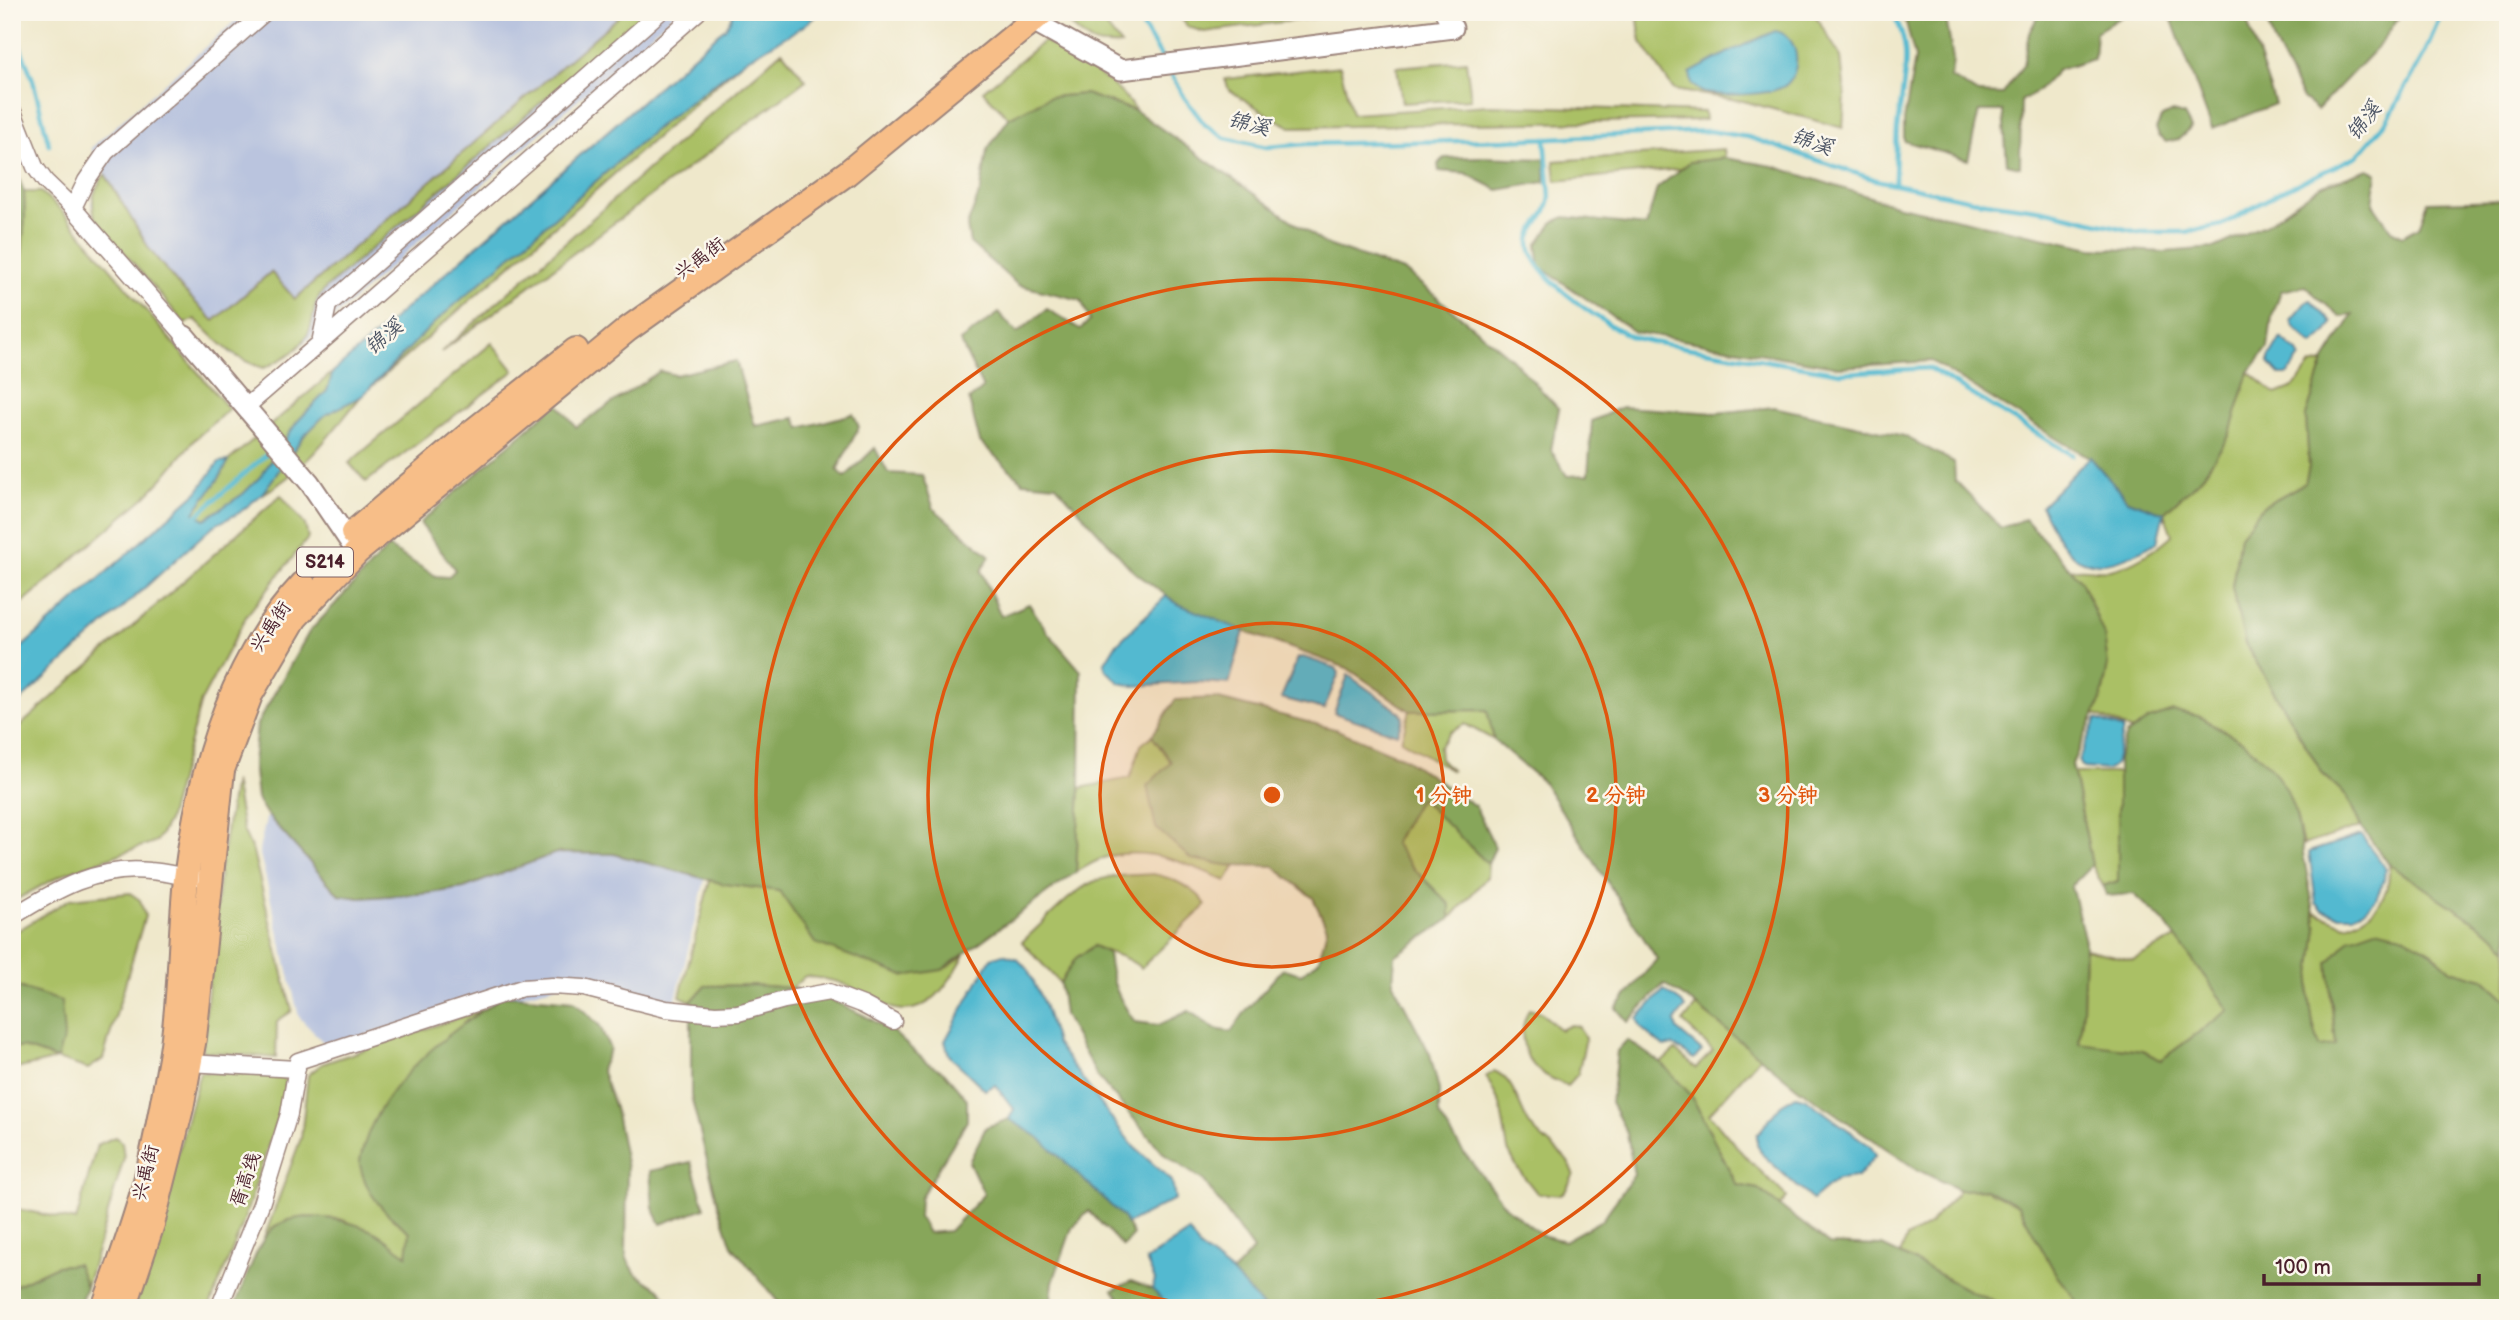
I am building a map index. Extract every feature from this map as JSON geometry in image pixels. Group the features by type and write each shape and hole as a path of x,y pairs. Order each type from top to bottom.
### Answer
{"main road":[{"name":"兴禹街","path":"104,1308 147,1178 169,1069 198,879 222,770 250,695 295,618 352,545 628,329 847,173 1037,16"},
{"name":"兴禹街","path":"124,1308 152,1224 181,1108 189,1063 198,879"}],"street":[{"path":"74,208 86,181 106,152 265,12"},
{"path":"320,343 328,305 660,12"},
{"path":"250,412 320,343 698,12"},
{"path":"1037,16 1121,70 1221,57 1448,20"},
{"path":"12,109 35,167 45,181 74,208 250,412 301,473 352,545"},
{"path":"12,917 73,882 103,873 148,871 198,879"},
{"path":"189,1063 298,1065 511,992 552,986 584,988 666,1009 715,1014 738,1013 783,1000 829,992 863,1005 893,1021"},
{"name":"胥高线","path":"219,1308 261,1204 289,1114 298,1065"}],"shaded area":[{"path":"245,12 676,12 339,313 296,350 264,368 232,355 195,319 185,324 95,218 91,204 94,191 105,174 91,148"},
{"path":"267,815 339,895 360,898 464,888 556,853 614,854 705,879 675,1003 580,980 326,1045 299,1017 259,850"}],"green space":[{"path":"624,12 646,12 326,288 316,304 310,329 302,343 285,357 264,368 234,354 195,319 185,324 95,218 94,195 105,174 150,250 180,287 214,321 271,272 295,299"},
{"path":"1072,12 1095,12 1121,45 1096,44 1086,39 1068,23 1067,15"},
{"path":"1176,12 1361,12 1204,32 1188,27"},
{"path":"1637,12 1813,12 1841,57 1845,96 1843,128 1743,101 1674,90 1641,42"},
{"path":"1900,12 1945,12 1953,59 1951,78 1978,93 2003,94 2023,65 2029,33 2040,12 2129,12 2096,32 2094,59 2058,70 2039,90 2021,101 2020,167 2007,164 2003,111 1979,111 1968,160 1904,141 1904,121 1915,58 1906,23"},
{"path":"2169,12 2244,12 2275,104 2212,129"},
{"path":"2264,12 2402,12 2382,42 2317,110 2303,99 2273,40"},
{"path":"1044,41 1106,80 1136,111 1085,94 1049,97 1009,118 983,91"},
{"path":"782,51 806,80 441,352"},
{"path":"1466,61 1471,99 1402,103 1397,67"},
{"path":"742,62 369,389 434,323 661,124"},
{"path":"1340,66 1352,114 1489,105 1704,112 1705,120 1291,127 1229,90 1225,79"},
{"path":"1085,94 1136,111 1325,244 1406,272 1511,358 1559,409 1551,450 1567,476 1588,475 1592,421 1622,407 1716,413 1774,407 1904,436 1954,462 1955,480 2001,528 2025,519 2081,581 2104,635 2108,665 2101,700 2072,764 2092,865 2071,886 2085,941 2083,1011 2079,1043 2142,1051 2161,1060 2229,1010 2165,923 2134,894 2106,896 2103,886 2118,881 2118,759 2126,735 2149,719 2173,711 2198,716 2244,742 2270,766 2286,789 2296,815 2317,928 2309,993 2313,1025 2320,1047 2336,1045 2328,963 2350,938 2376,929 2402,935 2432,953 2451,970 2484,979 2508,1001 2508,1308 2082,1308 2057,1276 2018,1205 1986,1189 1959,1190 1916,1169 1798,1088 1693,1003 1664,984 1628,1022 1616,1008 1657,959 1543,782 1494,740 1487,710 1410,711 1347,668 1229,626 1178,604 1133,571 1056,485 1023,482 980,442 969,400 983,388 960,341 999,313 1017,333 1047,309 1080,329 1090,321 1081,300 1018,285 970,243 967,226 981,189 987,150 1009,118 1049,97"},
{"path":"2172,112 2184,115 2191,128 2179,139 2166,142 2156,129 2162,117"},
{"path":"1724,149 1725,158 1690,162 1681,169 1556,181 1554,161"},
{"path":"1445,158 1545,159 1545,182 1498,190 1465,173 1439,171 1438,164"},
{"path":"1725,158 1773,166 1895,205 2092,248 2164,252 2214,248 2267,224 2320,186 2368,169 2377,173 2373,204 2391,230 2403,236 2419,227 2428,202 2508,200 2508,949 2496,936 2389,864 2361,827 2347,796 2323,774 2245,643 2232,587 2240,536 2263,506 2305,483 2309,467 2306,416 2324,362 2353,315 2340,317 2305,286 2281,291 2272,316 2268,348 2249,372 2229,436 2201,478 2164,513 2127,500 2090,457 1931,361 1840,367 1635,332 1540,267 1537,245 1553,222 1565,217 1646,226 1657,188 1690,162"},
{"path":"12,160 24,192 25,217 20,277 12,314"},
{"path":"24,192 41,192 62,211 229,409 195,439 145,497 12,612 12,314 25,222"},
{"path":"492,343 514,371 366,482 349,463"},
{"path":"736,361 755,426 795,418 800,428 853,414 859,427 837,470 845,477 875,448 888,473 922,475 934,509 990,556 981,571 1001,616 1029,604 1049,634 1081,671 1076,872 942,970 904,976 815,943 779,891 724,884 614,854 556,853 464,888 431,893 360,898 339,895 267,815 257,799 253,763 257,724 309,632 388,547 436,576 448,577 455,570 420,523 557,403 576,427 660,371 675,375"},
{"path":"2324,362 2306,416 2309,467 2305,483 2263,506 2240,536 2232,587 2245,643 2323,774 2347,796 2361,827 2303,845 2296,815 2244,742 2198,716 2149,719 2132,731 2094,714 2106,674 2103,635 2089,597 2071,570 2118,568 2143,556 2172,535 2164,513 2201,478 2229,436 2249,372 2276,394 2294,387 2311,365"},
{"path":"333,372 327,391 297,422 260,477 243,494 205,519 194,513 222,475 228,461"},
{"path":"361,397 304,463 261,495 304,436 325,415"},
{"path":"281,495 305,525 308,538 247,615 201,701 168,821 157,841 63,874 12,902 12,733"},
{"path":"1215,698 1335,729 1404,758 1475,806 1495,847 1488,864 1420,798 1394,843 1414,869 1450,905 1450,919 1395,956 1393,983 1430,1054 1439,1090 1439,1115 1506,1207 1542,1235 1564,1241 1602,1220 1634,1175 1627,1133 1611,1103 1617,1051 1627,1040 1661,1063 1691,1095 1737,1185 1758,1189 1829,1244 1882,1246 2001,1305 2002,1308 1264,1308 1232,1273 1253,1250 1204,1181 1165,1155 1097,1076 1064,1015 1060,983 1076,958 1094,946 1108,953 1116,989 1135,1022 1159,1025 1189,1011 1215,1029 1231,1032 1247,1009 1283,969 1301,974 1319,960 1327,928 1313,898 1273,866 1226,865 1191,859 1156,828 1147,786 1171,762 1152,736 1175,700"},
{"path":"1487,710 1494,740 1465,724 1450,732 1439,747 1440,759 1452,771 1401,740 1410,711"},
{"path":"1152,736 1171,762 1226,865 1236,866 1226,881 1184,863 1140,854 1106,857 1076,872 1080,788 1130,778 1141,745"},
{"path":"2074,773 2119,773 2118,881 2103,886 2092,865"},
{"path":"234,781 243,830 253,852 292,1011 277,1021 276,1058 202,1051 220,870"},
{"path":"1420,797 1488,864 1487,877 1450,919 1450,905 1414,869 1394,844"},
{"path":"2389,864 2496,936 2508,949 2508,1001 2484,979 2451,970 2432,953 2330,991 2336,1045 2320,1048 2309,994 2316,933 2315,912 2345,925 2365,916 2384,895"},
{"path":"1153,874 1183,885 1197,894 1206,905 1141,968 1094,946 1076,958 1060,983 1022,942 1066,901 1093,882 1115,876"},
{"path":"710,880 780,891 815,943 942,970 965,955 937,995 917,1008 892,1008 838,982 805,976 792,988 754,985 705,986 691,1002 680,996"},
{"path":"130,893 140,900 145,916 103,1059 88,1069 57,1059 23,988 12,985 12,934 70,899"},
{"path":"2176,938 2229,1010 2161,1060 2142,1051 2079,1044 2085,949 2133,960"},
{"path":"12,985 61,1001 64,1037 57,1059 22,1047 12,1049"},
{"path":"754,985 792,988 823,996 863,1015 892,1031 926,1062 944,1072 967,1099 967,1121 920,1198 919,1217 928,1233 949,1231 984,1194 969,1162 986,1127 1009,1119 1040,1138 1123,1217 1133,1235 1123,1247 1089,1211 1072,1228 1053,1282 1050,1308 783,1308 732,1246 718,1204 691,1096 691,1002 705,986"},
{"path":"504,995 574,1001 600,1026 610,1049 601,1069 615,1108 627,1168 626,1257 636,1274 659,1289 675,1308 234,1308 265,1237 275,1227 287,1221 318,1217 349,1223 376,1233 407,1255 410,1232 378,1203 363,1176 360,1163 364,1145 374,1121 403,1078 441,1041"},
{"path":"1696,1006 1760,1057 1709,1114 1742,1153 1787,1197 1780,1206 1758,1189 1737,1185 1691,1095 1661,1063 1675,1050 1696,1068 1713,1051 1683,1022"},
{"path":"484,1009 463,1023 392,1219 410,1232 407,1256 376,1233 340,1219 306,1217 277,1225 264,1238 301,1138 308,1075 322,1064"},
{"path":"1529,1009 1542,1013 1560,1030 1571,1025 1578,1026 1586,1038 1578,1074 1567,1086 1541,1072 1528,1057 1523,1033"},
{"path":"22,1047 57,1059 12,1070 12,1049"},
{"path":"1494,1071 1507,1080 1535,1132 1571,1166 1574,1174 1566,1190 1560,1195 1537,1193 1518,1169 1508,1150 1500,1104 1486,1076"},
{"path":"200,1072 280,1075 286,1082 285,1094 242,1226 209,1308 135,1308"},
{"path":"115,1137 122,1142 124,1158 86,1287 77,1264 57,1266 12,1287 12,1208 76,1221 97,1145"},
{"path":"691,1162 705,1208 661,1224 653,1208 650,1171"},
{"path":"1986,1189 2018,1205 2057,1276 2082,1308 2002,1308 2001,1304 1963,1288 1900,1254 1907,1238 1930,1224 1959,1190"},
{"path":"77,1264 86,1287 78,1308 12,1308 12,1287 57,1266"},
{"path":"1131,1281 1152,1289 1170,1308 1127,1308 1113,1290"}],"water":[{"path":"734,12 821,12 802,27 742,62 661,124 434,323 362,396 325,415 304,436 261,495 239,513 213,526 12,708 12,656 197,492 219,462 228,461 218,481 194,513 205,519 243,494 260,477 297,422 327,391 333,372 726,27"},
{"path":"1775,31 1789,38 1796,53 1792,78 1781,88 1736,95 1704,93 1692,85 1690,73"},
{"path":"2311,300 2332,323 2328,331 2312,345 2294,327 2291,320 2306,302"},
{"path":"2281,338 2298,352 2300,357 2287,375 2280,375 2269,363 2269,358"},
{"path":"2090,457 2127,500 2164,513 2157,542 2126,558 2102,563 2080,560 2066,548 2041,506"},
{"path":"1166,596 1178,604 1244,631 1229,684 1198,682 1134,686 1120,683 1106,670 1104,664 1115,646"},
{"path":"1303,657 1336,668 1339,673 1324,709 1281,698 1298,658"},
{"path":"1348,675 1401,713 1403,718 1397,734 1334,713"},
{"path":"2096,719 2123,729 2115,765 2108,770 2084,768 2078,761"},
{"path":"2361,835 2385,867 2384,880 2376,899 2365,910 2353,915 2338,915 2323,910 2316,903 2309,852"},
{"path":"1003,954 1017,959 1027,968 1044,1004 1056,1043 1134,1147 1172,1181 1175,1199 1127,1224 1123,1217 1040,1138 1009,1119 1014,1109 995,1085 985,1090 949,1055 945,1041 991,958"},
{"path":"1664,990 1685,1008 1675,1021 1677,1030 1702,1051 1694,1059 1673,1045 1664,1047 1641,1028 1637,1019"},
{"path":"1796,1096 1806,1099 1870,1146 1876,1155 1857,1177 1837,1179 1812,1200 1763,1155 1757,1145 1757,1135 1781,1105"},
{"path":"1189,1232 1199,1247 1232,1273 1264,1308 1170,1308 1152,1289 1155,1280 1146,1260"}],"waterway":[{"name":"锦溪","path":"1134,12 1162,58"},
{"path":"1891,12 1899,25 1905,54 1904,84 1897,129 1895,184"},
{"name":"锦溪","path":"1168,68 1184,97 1205,125 1225,138 1267,147 1709,131 1748,137 1876,180 1971,200 2043,210 2138,232 2186,232 2222,225 2282,191 2357,156 2387,121 2424,55 2442,12"},
{"path":"12,26 33,80 49,145"},
{"path":"1545,138 1550,197 1549,204 1531,235 1532,253 1540,267 1566,294 1614,327 1632,337 1652,342 1841,373 1929,368 2072,455"},
{"name":"锦溪","path":"195,517 273,449"}]}
